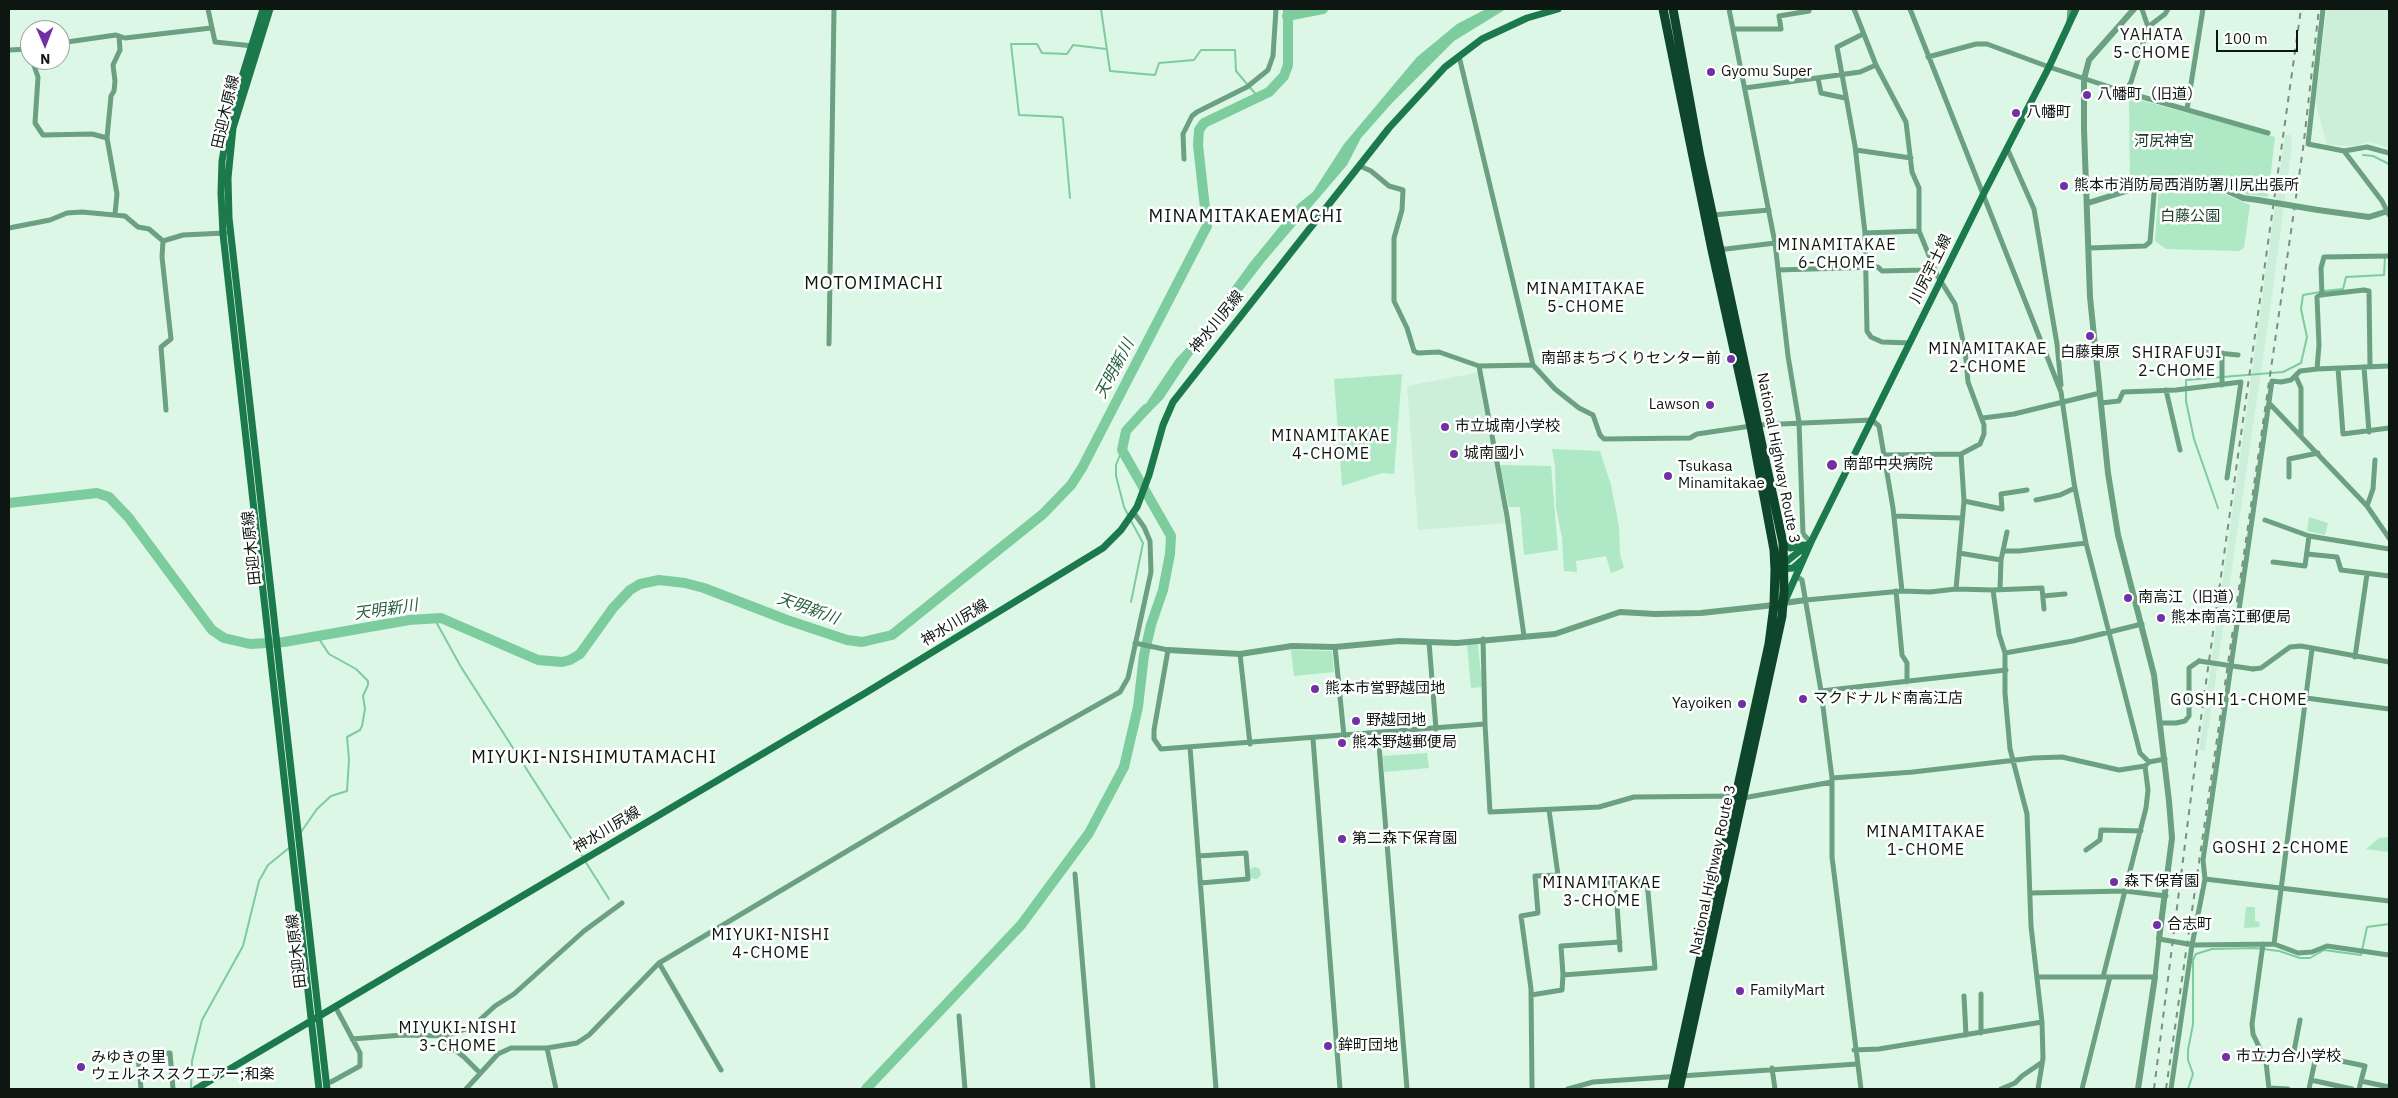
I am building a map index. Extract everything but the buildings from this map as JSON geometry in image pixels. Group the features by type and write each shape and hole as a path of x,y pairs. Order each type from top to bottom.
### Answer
{"highway":[{"name":"National Highway Route 3","path":"1663,9 1754,426 1783,543 1769,644 1739,797"},
{"name":"National Highway Route 3","path":"1673,9 1713,215 1716,250"},
{"name":"National Highway Route 3","path":"1672,1089 1678,1077 1739,797 1784,603 1754,426"},
{"name":"National Highway Route 3","path":"1678,1077 1679,1089"}],"main road":[{"name":"田迎木原線","path":"254,45 263,9"},
{"name":"田迎木原線","path":"270,9 254,45 232,106 224,144 221,193 273,639 319,1089"},
{"name":"神水川尻線","path":"196,1089 320,1018 1085,561 1111,542 1135,510 1149,475 1163,424 1173,402 1424,87 1459,56 1482,39 1527,18 1558,9"},
{"name":"川尻宇土線","path":"1784,603 1811,542 1983,195 2049,68 2076,9"},
{"name":"川尻宇土線","path":"1779,567 1811,542"},
{"path":"1783,543 1790,548 1798,548 1811,542"},
{"path":"1779,567 1793,568 1804,558"},
{"name":"田迎木原線","path":"296,850 320,1018 326,1086"}],"street":[{"path":"208,9 215,42 254,45"},
{"path":"829,344 834,9"},
{"path":"1184,159 1183,134 1192,116 1247,87 1268,70 1273,56 1276,9"},
{"path":"1730,9 1775,243 1799,422 1803,534 1811,542"},
{"path":"1734,29 1780,29 1779,16 1809,11 1809,9"},
{"path":"1854,9 1876,66 1906,122 1912,172 1919,188 1919,231 1940,281 1956,304 1970,388 1983,418 1984,434 1980,444 1962,454 1884,456"},
{"path":"1910,9 2061,391 2075,488 2086,543 2140,753 2147,764 2148,790 2141,831 2104,977"},
{"path":"2069,24 2070,9"},
{"path":"2134,9 2088,60 2084,79 2090,297 2108,473 2118,535 2154,675 2165,759 2172,838 2166,896 2138,1089"},
{"path":"2125,92 2132,82 2148,27 2142,9"},
{"path":"2148,27 2165,14 2168,9"},
{"path":"2187,109 2203,9"},
{"path":"2323,9 2308,144 2344,152 2367,147 2389,153"},
{"path":"70,42 119,36 125,38 211,28"},
{"path":"1864,34 1837,47 1856,150 1865,233 1864,268 1867,331 1871,337 1882,342 1910,343"},
{"path":"114,214 117,194 107,138 111,96 114,91 115,81 112,65 120,50 119,36"},
{"path":"1928,58 1976,44 1987,44 2049,68 2268,133"},
{"path":"1459,56 1533,366 1555,389 1580,408 1593,415 1600,436 1604,439 1690,438 1697,434 1754,426 1799,422 1872,420 1879,426 1894,516 1902,591"},
{"path":"1745,88 1860,72 1876,66"},
{"path":"36,70 38,77 35,123 43,135 92,134 107,138"},
{"path":"1818,78 1820,93 1845,98"},
{"path":"2007,148 2034,209 2057,344 2061,391"},
{"path":"1856,150 1911,158"},
{"path":"2088,203 2154,182 2208,182 2243,198 2369,217 2389,213 2344,152"},
{"path":"1360,166 1370,171 1389,186 1403,190 1402,210 1394,238 1394,301 1407,328 1414,351 1418,353 1439,352 1479,366 1526,364 1533,366"},
{"path":"2089,248 2145,246 2150,242 2154,182"},
{"path":"1713,215 1769,210"},
{"path":"9,228 50,220 67,214 114,214 125,216 138,227 149,229 163,241"},
{"path":"1865,233 1919,231"},
{"path":"163,241 183,235 227,233"},
{"path":"163,241 162,257 171,338 161,347 166,410"},
{"path":"1716,250 1775,243"},
{"path":"2322,294 2321,268 2324,257 2389,256"},
{"path":"1778,270 1878,267 1882,271 1924,270 1934,266"},
{"path":"2317,368 2319,345 2317,297 2322,294 2369,291 2367,367 2369,432"},
{"path":"2198,351 2238,355"},
{"path":"2222,353 2222,385"},
{"path":"1479,366 1507,516 1524,636"},
{"path":"2171,1089 2192,944 2205,879 2203,860 2272,381 2281,382 2296,377 2300,371 2317,368 2389,366"},
{"path":"2338,368 2343,434 2389,428"},
{"path":"2296,377 2301,388 2301,435"},
{"path":"2101,403 2119,401 2123,392 2166,390 2241,382 2227,478"},
{"path":"2166,390 2180,450"},
{"path":"1983,418 2014,414 2100,393"},
{"path":"2269,403 2367,506 2389,538"},
{"path":"1956,589 1964,501 1962,454"},
{"path":"2289,477 2288,458 2318,454"},
{"path":"2367,506 2373,489 2375,460"},
{"path":"2036,500 2060,495 2075,488"},
{"path":"1964,501 2002,509 2001,494 2027,490"},
{"path":"469,1088 498,1054 510,1048 547,1048 577,1043 589,1035 659,963 1017,750 1120,692 1128,678 1151,572 1150,541 1135,510"},
{"path":"1894,516 1961,518"},
{"path":"2265,520 2309,536 2389,549"},
{"path":"2000,590 2002,559 2007,532"},
{"path":"2273,562 2305,566 2309,536"},
{"path":"2004,551 2086,543"},
{"path":"1959,553 2002,559"},
{"path":"2307,554 2337,558 2341,570 2389,576"},
{"path":"2355,657 2367,574"},
{"path":"1796,577 1802,580 1821,691 1832,780 1832,857 1854,1050 1861,1089"},
{"path":"1784,603 1896,591 1930,592 1956,589 2000,590 2042,588 2044,608"},
{"path":"1993,590 1999,634 2005,653 2005,693 2012,760 2026,814 2030,894 2042,1022 2038,1089"},
{"path":"1896,591 1902,655 1907,663 1906,682"},
{"path":"2043,596 2066,594"},
{"path":"1136,643 1168,650 1240,654 1292,646 1335,647 1399,641 1457,642 1555,634 1620,612 1655,614 1701,613 1774,605"},
{"path":"2005,653 2109,633 2142,624"},
{"path":"1483,639 1490,812 1599,807 1634,797 1739,797 1832,780 2012,760 2062,757 2120,770 2165,759"},
{"path":"1429,642 1436,729"},
{"path":"1335,647 1344,736"},
{"path":"2160,723 2176,723 2185,720 2189,716 2189,668 2200,661 2253,669 2261,668 2290,647 2312,648 2389,662"},
{"path":"2274,944 2312,648"},
{"path":"1168,650 1154,739 1161,749 1250,744 1485,724"},
{"path":"1240,654 1250,744"},
{"path":"1821,691 2006,670"},
{"path":"2306,698 2389,710"},
{"path":"1378,733 1407,1089"},
{"path":"1313,739 1340,1089"},
{"path":"1190,747 1216,1089"},
{"path":"1549,810 1559,886 1647,880 1655,968 1563,975"},
{"path":"2086,850 2100,840 2101,830 2141,831"},
{"path":"1198,856 1246,853 1248,880 1200,883"},
{"path":"1074,874 1093,1089"},
{"path":"1532,1089 1531,996 1521,916 1538,913 1535,876 1558,875"},
{"path":"2205,879 2389,901"},
{"path":"1616,889 1620,950"},
{"path":"2030,894 2125,891 2166,896"},
{"path":"352,1039 403,1035 443,1036 472,1027 494,1006 514,994 584,931 622,903"},
{"path":"2159,939 2192,944 2274,944 2298,953 2312,952 2327,946 2389,955"},
{"path":"1531,996 1562,990 1561,946 1620,942"},
{"path":"2263,944 2252,1024 2253,1034 2266,1062 2269,1089 2288,1089"},
{"path":"659,963 722,1070"},
{"path":"2037,976 2155,977"},
{"path":"2082,1089 2110,977"},
{"path":"1981,994 1981,1033"},
{"path":"1964,996 1966,1035"},
{"path":"326,1086 360,1066 360,1053 336,1008"},
{"path":"959,1016 965,1089"},
{"path":"2300,1020 2294,1050 2365,1066 2359,1089"},
{"path":"1854,1050 1879,1049 2042,1022"},
{"path":"443,1036 448,1050 455,1050 480,1073"},
{"path":"547,1048 556,1089"},
{"path":"141,1089 138,1056 170,1052 173,1089"},
{"path":"2309,1089 2316,1056"},
{"path":"2001,1089 2015,1084 2022,1076 2041,1063"},
{"path":"1568,1089 1593,1082 1678,1077 1772,1068 1857,1064"},
{"path":"1772,1068 1775,1089"},
{"path":"2312,1080 2352,1089"},
{"path":"2361,1081 2389,1087"}],"shaded area":[{"path":"1486,9 1506,9 1454,41 1392,103 1361,138 1347,165 1265,261 1190,358 1163,399 1146,416 1135,420 1176,359 1194,340 1249,264 1298,204 1313,192 1344,144 1417,57 1457,24"},
{"path":"2327,9 2389,9 2389,148 2370,142 2355,146 2327,145 2315,100"},
{"path":"2285,135 2291,135 2292,145 2270,311 2205,751 2199,750"},
{"name":"城南國小","path":"1480,372 1508,523 1418,530 1407,386"}],"green space":[{"name":"河尻神宮","path":"2129,97 2275,137 2268,197 2245,194 2209,178 2188,176 2153,178 2130,186"},
{"name":"白藤公園","path":"2189,185 2208,187 2250,205 2244,248 2239,251 2166,249 2155,241 2159,187"},
{"path":"1402,374 1394,474 1382,473 1342,486 1334,379"},
{"path":"1552,449 1600,451 1611,485 1619,527 1620,554 1624,568 1611,573 1606,556 1576,561 1577,572 1564,571 1562,538 1556,508 1555,466"},
{"path":"1500,465 1551,466 1558,550 1524,555 1520,507 1509,507"},
{"path":"2309,517 2328,523 2325,535 2307,531"},
{"path":"1478,644 1482,687 1471,688 1467,645"},
{"path":"1291,650 1332,651 1334,672 1294,676"},
{"path":"1427,753 1429,768 1384,772 1383,756"},
{"path":"2389,837 2389,852 2366,849 2379,838"},
{"path":"1253,867 1257,867 1261,873 1257,879 1253,879 1249,875 1249,871"},
{"path":"2246,907 2255,907 2255,921 2259,922 2260,927 2244,928"}],"waterway":[{"path":"1101,9 1110,71 1155,75 1159,63 1194,60 1201,50 1235,50 1236,71 1259,98"},
{"name":"天明新川","path":"9,503 97,493 109,497 129,518 212,630 224,638 250,644 284,642 409,620 441,618 538,660 562,662 580,654 613,608 630,590 640,584 659,580 685,583 704,588 787,620 847,640 862,642 892,635 1043,514 1071,485 1082,468 1207,226 1198,145 1199,130 1204,123 1269,92 1284,76 1288,65 1288,9"},
{"name":"天明新川","path":"1287,16 1323,9"},
{"path":"1070,198 1063,119 1062,117 1019,115 1011,44 1037,44 1042,53 1067,54 1073,45 1106,49"},
{"path":"2363,155 2373,156 2389,164"},
{"path":"2324,291 2343,289 2346,277 2384,275 2385,257"},
{"path":"2218,508 2194,439 2186,401 2186,380 2283,372 2301,363 2307,337 2301,309 2303,295 2320,292"},
{"path":"866,1089 1021,925 1089,833 1124,767 1138,707 1144,655 1151,625 1163,590 1170,554 1171,536 1122,450 1126,431 1146,409"},
{"path":"1122,450 1116,465 1116,476 1128,515"},
{"path":"1130,519 1143,543 1131,602"},
{"path":"434,618 461,667 583,857"},
{"path":"301,832 317,809 331,796 347,791 349,760 347,737 360,730 362,726 365,709 363,696 368,685 368,681 356,669 329,654 317,636"},
{"path":"191,1089 192,1061 202,1020 243,946 259,881 268,865 289,848"},
{"path":"585,861 609,899"},
{"path":"2188,1089 2193,1074 2188,1060 2188,1050 2193,1024 2193,960 2196,954 2212,949 2255,948 2279,951 2300,958 2310,958 2324,950 2361,955 2367,927 2389,924"}],"railway":[{"path":"2154,1089 2201,718 2301,9"},
{"path":"2166,1089 2303,149 2319,9"}],"place":[{"name":"Gyomu Super","path":"1711,72"},
{"name":"八幡町（旧道）","path":"2087,95"},
{"name":"八幡町","path":"2016,113"},
{"name":"熊本市消防局西消防署川尻出張所","path":"2064,186"},
{"name":"白藤東原","path":"2090,336"},
{"name":"南部まちづくりセンター前","path":"1731,359"},
{"name":"Lawson","path":"1710,405"},
{"name":"市立城南小学校","path":"1445,427"},
{"name":"城南國小","path":"1454,454"},
{"name":"南部中央病院","path":"1832,465"},
{"name":"Tsukasa Minamitakae","path":"1668,476"},
{"name":"南高江（旧道）","path":"2128,598"},
{"name":"熊本南高江郵便局","path":"2161,618"},
{"name":"熊本市営野越団地","path":"1315,689"},
{"name":"マクドナルド南高江店","path":"1803,699"},
{"name":"Yayoiken","path":"1742,704"},
{"name":"野越団地","path":"1356,721"},
{"name":"熊本野越郵便局","path":"1342,743"},
{"name":"第二森下保育園","path":"1342,839"},
{"name":"森下保育園","path":"2114,882"},
{"name":"合志町","path":"2157,925"},
{"name":"FamilyMart","path":"1740,991"},
{"name":"鉾町団地","path":"1328,1046"},
{"name":"市立力合小学校","path":"2226,1057"},
{"name":"みゆきの里 ウェルネススクエアー;和楽","path":"81,1067"}],"district":[{"name":"YAHATA 5-CHOME","path":"2152,44"},
{"name":"MINAMITAKAEMACHI","path":"1246,217"},
{"name":"MINAMITAKAE 6-CHOME","path":"1837,254"},
{"name":"MOTOMIMACHI","path":"874,284"},
{"name":"MINAMITAKAE 5-CHOME","path":"1586,298"},
{"name":"MINAMITAKAE 2-CHOME","path":"1988,358"},
{"name":"SHIRAFUJI 2-CHOME","path":"2177,362"},
{"name":"MINAMITAKAE 4-CHOME","path":"1331,445"},
{"name":"GOSHI 1-CHOME","path":"2239,700"},
{"name":"MIYUKI-NISHIMUTAMACHI","path":"594,758"},
{"name":"MINAMITAKAE 1-CHOME","path":"1926,841"},
{"name":"GOSHI 2-CHOME","path":"2281,848"},
{"name":"MINAMITAKAE 3-CHOME","path":"1602,892"},
{"name":"MIYUKI-NISHI 4-CHOME","path":"771,944"},
{"name":"MIYUKI-NISHI 3-CHOME","path":"458,1037"}]}
